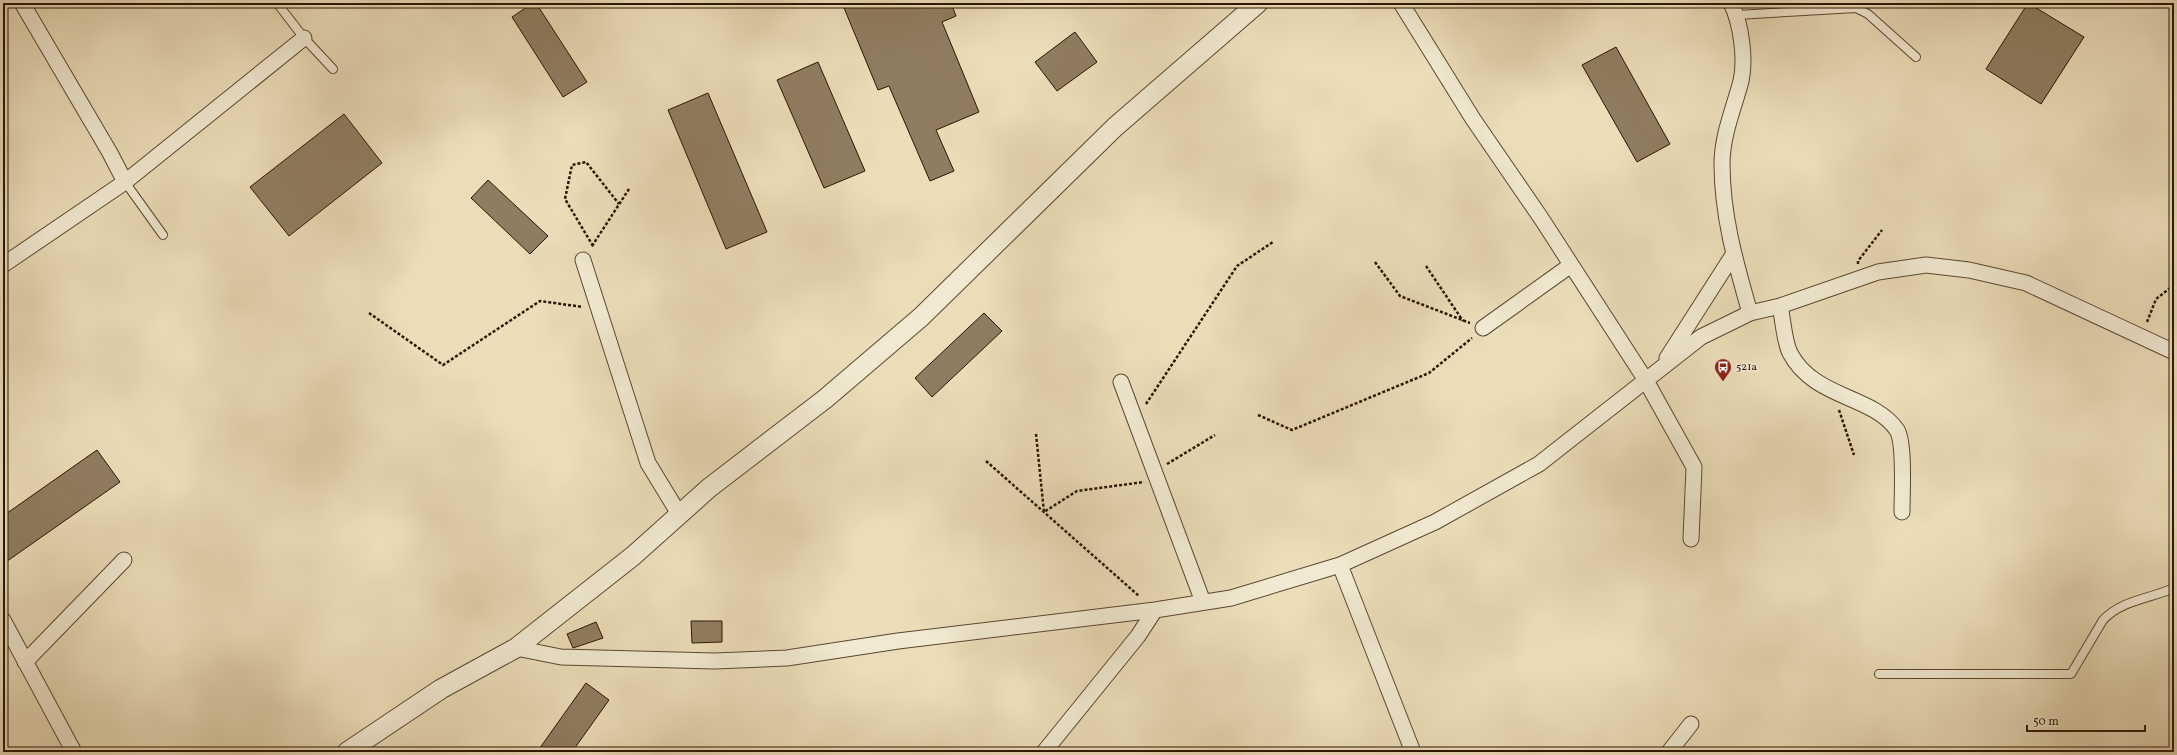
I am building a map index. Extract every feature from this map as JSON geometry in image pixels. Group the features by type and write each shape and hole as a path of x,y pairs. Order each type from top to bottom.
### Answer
{"street":[{"path":"22,3 110,153 125,182"},
{"path":"347,752 441,689 516,648 632,556 709,488 825,400 921,317 1115,127 1258,3"},
{"path":"1401,3 1472,120 1541,218 1645,379 1694,467 1691,539"},
{"path":"1734,9 1742,45 1742,79 1728,123 1722,162 1724,199 1733,255 1750,313"},
{"path":"3,265 125,182 304,38"},
{"path":"1661,367 1733,255"},
{"path":"584,260 648,463 680,514"},
{"path":"1483,328 1571,265"},
{"path":"516,648 561,657 715,661 787,658 898,641 1154,610 1231,598 1340,565 1435,522 1539,464 1645,379 1701,337 1750,313 1780,306 1878,272 1926,265 1969,270 2026,283 2141,338 2174,352"},
{"path":"1780,306 1790,352 1804,372 1820,386 1886,418 1898,431 1902,448 1902,512"},
{"path":"1121,382 1203,602"},
{"path":"25,662 124,560"},
{"path":"1340,565 1413,752"},
{"path":"1044,752 1138,636 1154,610"},
{"path":"3,620 74,752"},
{"path":"1669,752 1691,724"}],"lane":[{"path":"278,3 304,38 333,69"},
{"path":"1734,9 1856,8 1868,14 1916,57"},
{"path":"125,182 163,235"},
{"path":"1879,674 2071,674 2108,614 2126,603 2154,597 2174,588"}],"path":[{"path":"593,246 565,198 572,165 586,162 619,204"},
{"path":"584,260 628,189"},
{"path":"1859,279 1858,261 1882,230"},
{"path":"1135,420 1237,266 1273,242"},
{"path":"1258,415 1292,430 1429,373 1483,328 1400,296 1375,262"},
{"path":"1426,266 1464,321"},
{"path":"2141,338 2156,299 2174,285"},
{"path":"369,313 443,365 540,301 600,309"},
{"path":"1832,391 1854,455"},
{"path":"1036,434 1044,512"},
{"path":"1044,512 1077,491 1156,476 1215,435"},
{"path":"986,461 1154,610"}],"building":[{"path":"533,3 536,3 587,82 563,97 512,17"},
{"path":"842,3 951,3 956,16 942,22 979,112 936,130 954,171 930,181 889,86 878,90"},
{"path":"2028,3 2084,37 2041,104 1986,69"},
{"path":"1075,32 1097,62 1057,91 1035,62"},
{"path":"1616,47 1670,144 1637,162 1582,65"},
{"path":"818,62 865,171 824,188 777,80"},
{"path":"708,93 767,232 726,249 668,110"},
{"path":"344,114 382,163 289,236 250,187"},
{"path":"488,180 548,236 530,254 471,198"},
{"path":"984,313 1002,331 932,397 915,378"},
{"path":"97,450 120,482 3,564 3,516"},
{"path":"691,621 722,621 722,642 692,643"},
{"path":"596,622 603,638 573,648 567,634"},
{"path":"586,683 609,700 572,752 537,752"}],"place":[{"name":"521a","path":"1723,382"}]}
